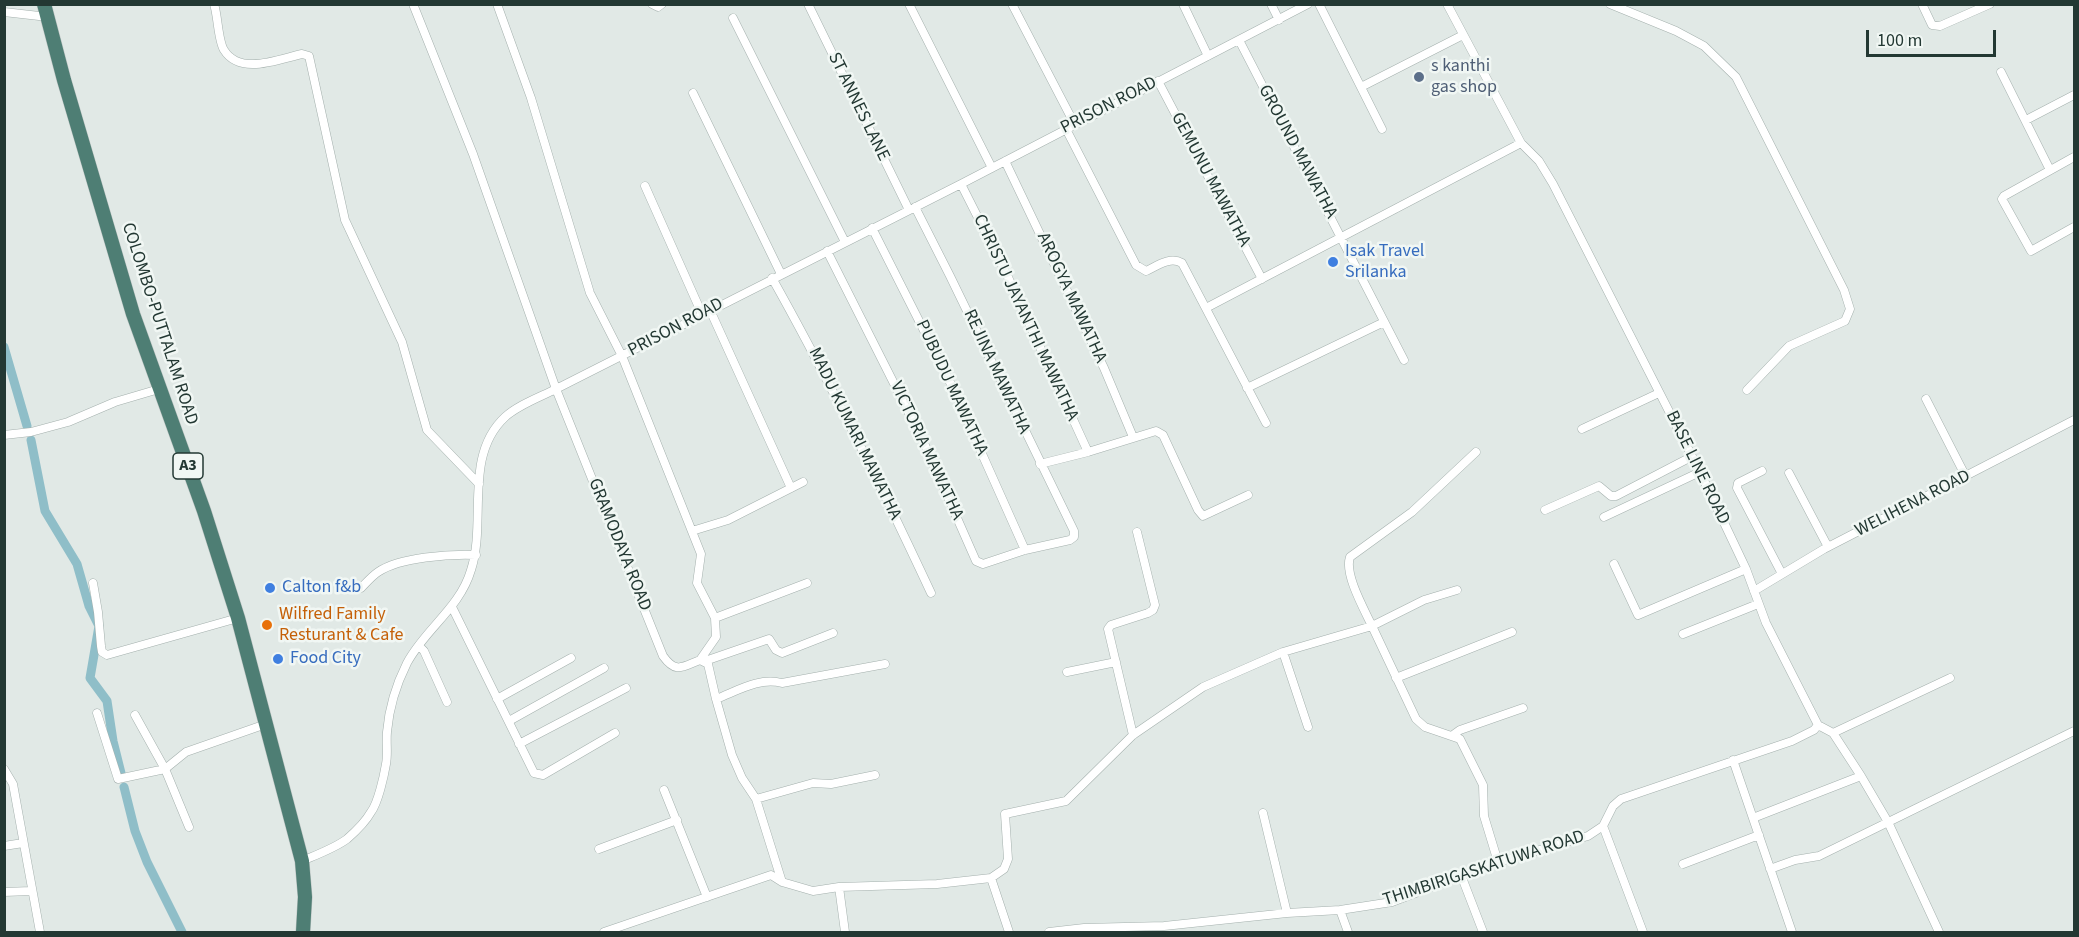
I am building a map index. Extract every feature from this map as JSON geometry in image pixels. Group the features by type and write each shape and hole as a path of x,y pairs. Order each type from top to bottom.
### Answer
{"highway":[{"name":"COLOMBO-PUTTALAM ROAD","path":"49,9 64,81 133,314 204,511 238,618 266,724 306,859 313,894 312,933"},
{"name":"COLOMBO-PUTTALAM ROAD","path":"49,9 172,404 211,509 235,586 305,833 303,933"}],"street":[{"path":"214,4 223,50 234,60 248,66 302,54 309,56 345,220 402,342 426,430 479,484"},
{"path":"413,4 473,154 556,389"},
{"path":"498,4 531,98 590,293 622,356 701,554 697,583 715,618 716,637 703,661 708,664 732,754 742,778 756,800 782,882"},
{"path":"652,4 658,7 662,4"},
{"name":"ST ANNES LANE","path":"808,4 912,208"},
{"path":"909,4 992,168"},
{"path":"1012,4 1075,125"},
{"path":"1183,4 1208,56"},
{"path":"1271,4 1279,20"},
{"name":"PRISON ROAD","path":"306,859 346,839 372,811 386,763 387,732 393,698 408,661 452,607 466,585 476,555 482,460 490,439 505,417 1308,4"},
{"path":"1319,4 1382,129"},
{"name":"BASE LINE ROAD","path":"1447,4 1521,143 1539,161 1553,184 1700,472 1746,569 1758,604 1818,725"},
{"path":"1610,4 1676,31 1704,46 1736,77 1844,290 1850,309 1845,321 1789,346 1747,390"},
{"path":"1922,4 1932,25 1940,26 1990,4"},
{"path":"4,12 49,9"},
{"path":"733,18 845,242"},
{"path":"1361,87 1464,35"},
{"name":"GROUND MAWATHA","path":"1239,40 1404,360"},
{"path":"2001,72 2050,170"},
{"name":"GEMUNU MAWATHA","path":"1158,81 1262,279"},
{"path":"693,93 781,274"},
{"path":"2026,120 2074,95"},
{"path":"1066,129 1136,265 1146,271 1168,261 1177,260 1182,263 1266,423"},
{"path":"1206,308 1521,143"},
{"path":"2074,157 2002,199 2031,252 2074,228"},
{"name":"AROGYA MAWATHA","path":"1005,161 1104,368 1134,437"},
{"name":"CHRISTU JAYANTHI MAWATHA","path":"961,184 1007,275 1088,452"},
{"path":"645,186 791,488"},
{"name":"REJINA MAWATHA","path":"912,208 951,276 1074,531 1074,537"},
{"name":"PUBUDU MAWATHA","path":"872,228 949,380 1025,550"},
{"name":"VICTORIA MAWATHA","path":"827,251 924,443 976,561 983,564 1074,537"},
{"name":"MADU KUMARI MAWATHA","path":"772,278 815,353 931,593"},
{"path":"1247,388 1384,322"},
{"path":"4,435 31,432 68,423 115,402 159,389"},
{"name":"GRAMODAYA ROAD","path":"556,389 663,656 670,666 680,668 769,639 776,650 782,653 833,633"},
{"path":"1582,429 1659,393"},
{"path":"1926,399 1966,477"},
{"name":"WELIHENA ROAD","path":"1754,591 1828,547 2074,420"},
{"path":"1040,464 1156,431 1163,435 1198,510 1203,516 1248,495"},
{"path":"1476,452 1412,512 1350,556 1347,564 1355,590 1416,718 1425,727 1460,739 1483,785 1484,816 1498,862"},
{"path":"1545,510 1599,486 1611,496 1616,496 1691,457"},
{"path":"1762,471 1738,483 1737,488 1782,574"},
{"path":"1604,517 1700,472"},
{"path":"1789,473 1828,547"},
{"path":"692,531 728,520 803,482"},
{"path":"1133,735 1108,629 1112,625 1148,613 1155,605 1137,532"},
{"path":"361,588 378,572 394,565 448,555 476,555"},
{"path":"1614,564 1638,615 1746,569"},
{"path":"93,583 100,646 102,652 107,655 238,618"},
{"path":"715,618 807,583"},
{"path":"604,933 771,875 782,882 813,891 839,887 937,884 991,878 1004,869 1008,859 1005,814 1066,801 1133,735 1203,687 1283,652 1372,626 1424,600 1457,590"},
{"path":"1683,634 1758,604"},
{"path":"452,607 534,773 543,776 615,734"},
{"path":"1396,678 1512,632"},
{"path":"419,646 424,651 447,702"},
{"path":"1283,652 1308,727"},
{"path":"497,699 571,658"},
{"path":"1067,672 1116,662"},
{"path":"716,699 759,682 772,680 782,683 885,664"},
{"path":"509,722 604,668"},
{"path":"1833,733 1950,678"},
{"path":"519,744 626,688"},
{"path":"1453,735 1460,730 1523,708"},
{"path":"97,713 118,779 165,768 186,752 266,724"},
{"path":"135,715 165,768 189,827"},
{"path":"1818,725 1833,733 1888,822 1939,933"},
{"name":"THIMBIRIGASKATUWA ROAD","path":"1049,933 1084,928 1164,926 1287,913 1340,910 1392,902 1498,862 1588,836 1603,826 1613,806 1621,800 1792,741 1814,730 1818,725"},
{"path":"1770,869 1795,860 1819,856 2074,731"},
{"path":"1733,760 1792,933"},
{"path":"4,769 13,784 40,933"},
{"path":"756,800 813,783 831,784 875,775"},
{"path":"1753,819 1861,776"},
{"path":"664,790 707,897"},
{"path":"1263,813 1287,913"},
{"path":"599,849 677,820"},
{"path":"1603,826 1643,933"},
{"path":"1683,864 1759,835"},
{"path":"4,846 23,843"},
{"path":"1461,875 1483,933"},
{"path":"991,878 1009,933"},
{"path":"839,887 845,933"},
{"path":"4,892 31,891"},
{"path":"1340,910 1348,933"}],"waterway":[{"path":"4,347 27,426"},
{"path":"31,440 45,511 77,564 89,606 99,626 90,678 107,701 121,773"},
{"path":"124,787 135,831 147,862 182,932"}],"place":[{"name":"s kanthi gas shop","path":"1419,77"},
{"name":"Isak Travel Srilanka","path":"1333,262"},
{"name":"Calton f&b","path":"270,588"},
{"name":"Wilfred Family Resturant & Cafe","path":"267,625"},
{"name":"Food City","path":"278,659"}]}
